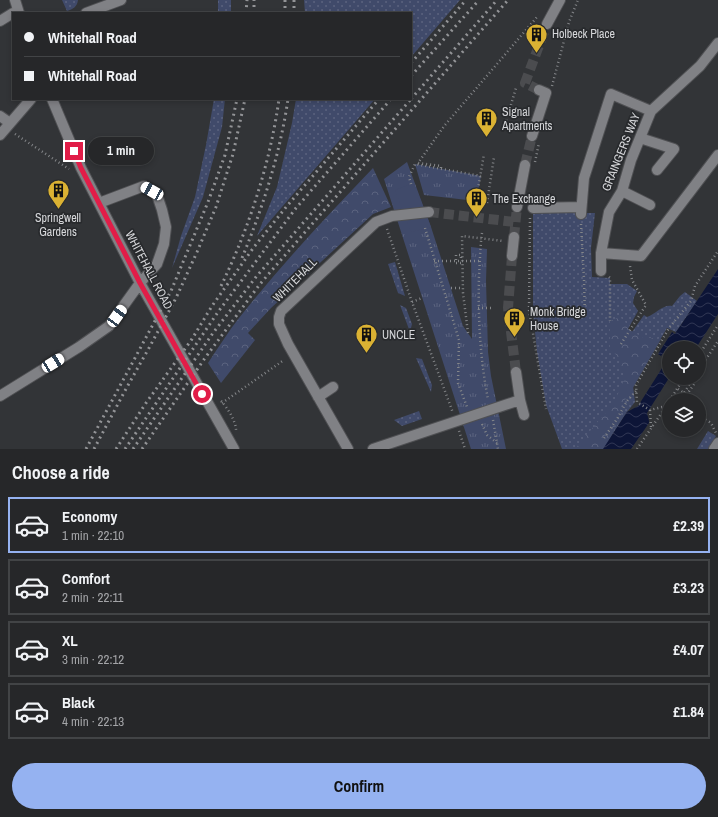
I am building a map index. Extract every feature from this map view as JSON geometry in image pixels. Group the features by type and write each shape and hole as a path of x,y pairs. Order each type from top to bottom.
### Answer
{"street":[{"path":"89,12 121,0"},
{"path":"547,24 560,0"},
{"path":"0,21 12,13"},
{"name":"GRAINGERS WAY","path":"601,271 601,253 609,212 622,191 631,160 651,111 700,66 718,43"},
{"path":"532,136 546,93 539,90"},
{"path":"533,208 581,210 584,178 611,94 651,111"},
{"path":"0,116 5,129 30,100"},
{"name":"WHITEHALL ROAD","path":"52,100 79,164 140,283 234,449"},
{"path":"640,138 674,149 657,170"},
{"path":"601,253 641,256 718,155"},
{"path":"518,207 525,165"},
{"path":"0,396 109,326 140,283 157,264 164,244 166,227 157,195 144,186 99,203"},
{"path":"622,191 650,205"},
{"path":"388,218 429,212"},
{"name":"WHITEHALL","path":"348,449 294,353 279,324 279,317 281,311 363,233 376,222 388,218"},
{"path":"512,256 514,237"},
{"path":"516,372 524,415"},
{"path":"318,396 333,387"},
{"path":"373,449 389,447 520,400"},
{"path":"714,449 718,443"}],"path":[{"path":"440,168 441,166 418,162 445,125 541,12 554,12"},
{"path":"504,128 516,88"},
{"path":"5,129 87,180"},
{"path":"476,201 484,154"},
{"path":"486,203 494,157"},
{"path":"411,184 409,177 415,164 480,176"},
{"path":"581,210 584,320"},
{"path":"388,218 412,302 465,449"},
{"path":"425,228 459,340 458,383 470,413"},
{"path":"482,233 478,308 484,376"},
{"path":"468,333 463,288 462,236 488,239"},
{"path":"662,407 650,410 637,402 636,385 669,328 691,301 694,286 718,251"},
{"path":"621,344 646,305 632,280 629,255"},
{"path":"434,261 480,261"},
{"path":"601,271 610,278 610,321"},
{"path":"451,288 463,288"},
{"path":"412,302 422,298"},
{"path":"478,308 491,308"},
{"path":"706,344 718,325"},
{"path":"706,359 718,341"},
{"path":"222,403 294,353"},
{"path":"675,393 680,385"},
{"path":"678,389 684,393 689,385"},
{"path":"604,438 627,400 636,391"},
{"path":"650,410 651,428"},
{"path":"637,449 662,412"},
{"path":"706,420 711,423 718,434"},
{"path":"481,422 487,435 498,443"}],"green space":[{"path":"62,0 78,0 74,7 67,11"},
{"path":"218,0 231,0 231,12 218,12"},
{"path":"304,0 460,0 412,56 412,12 305,12"},
{"path":"214,100 225,100 222,127 203,197 172,268 181,236 195,197"},
{"path":"296,100 374,100 257,236 277,187"},
{"path":"407,162 431,227 463,326 472,339 471,247 487,249 486,281 488,352 491,376 506,449 471,449 384,179"},
{"path":"415,164 481,176 476,201 424,195"},
{"path":"373,168 391,207 373,214 271,308 248,333 255,340 221,383 208,363 231,329 255,298 288,260"},
{"path":"414,183 431,227 411,232 395,190"},
{"path":"533,213 595,213 591,248 592,277 610,278 610,284 627,284 637,291 633,303 638,311 628,329 632,332 644,315 647,317 666,306 672,306 685,292 697,301 676,332 667,328 633,386 635,402 603,449 562,449 546,405 537,352 533,312"},
{"path":"395,262 405,296 398,293 388,264"},
{"path":"400,305 406,308 412,324 410,332"},
{"path":"620,317 626,323 628,329 644,338 661,339 617,414 617,424 605,449 575,449 613,405 625,378 617,356 610,348 610,321"},
{"path":"416,358 422,359 432,385 431,392"},
{"path":"419,411 422,419 402,426 394,420"},
{"path":"708,431 716,436 714,439 716,440 710,449 697,449 704,437 706,437"}],"water":[{"path":"718,269 718,314 701,341 666,341 672,332 675,334"},
{"path":"662,348 662,355 661,356 658,354"},
{"path":"662,368 662,385 665,385 647,413 649,423 631,449 603,449 627,412 638,406"}],"tunnel":[{"path":"539,90 525,83 547,24"},
{"path":"525,165 532,136"},
{"path":"514,237 517,207"},
{"path":"429,212 515,222"},
{"path":"512,256 508,308 516,372"}],"railway":[{"path":"246,12 247,0"},
{"path":"254,0 254,12"},
{"path":"285,0 285,12"},
{"path":"294,0 294,12"},
{"path":"412,62 466,0"},
{"path":"412,75 479,0"},
{"path":"412,98 497,0"},
{"path":"142,449 205,358 260,284 508,0"},
{"path":"86,449 171,291 208,202 225,155 237,100"},
{"path":"94,449 176,298 197,252 216,207 233,154 245,100"},
{"path":"221,286 241,241 257,195 270,147 279,100"},
{"path":"242,258 270,180 285,120 288,100"},
{"path":"116,449 146,403 192,339 212,306 254,247 287,206 378,100"},
{"path":"125,449 218,312 296,208 390,100"},
{"path":"133,449 213,333 256,277 410,100"}],"place":[{"name":"Holbeck Place","path":"537,54"},
{"name":"Signal Apartments","path":"487,138"},
{"name":"Springwell Gardens","path":"58,210"},
{"name":"The Exchange","path":"477,218"},
{"name":"Monk Bridge House","path":"514,338"},
{"name":"UNCLE","path":"367,354"}],"route":[{"path":"74,151 81,168 140,283 202,394"}]}
